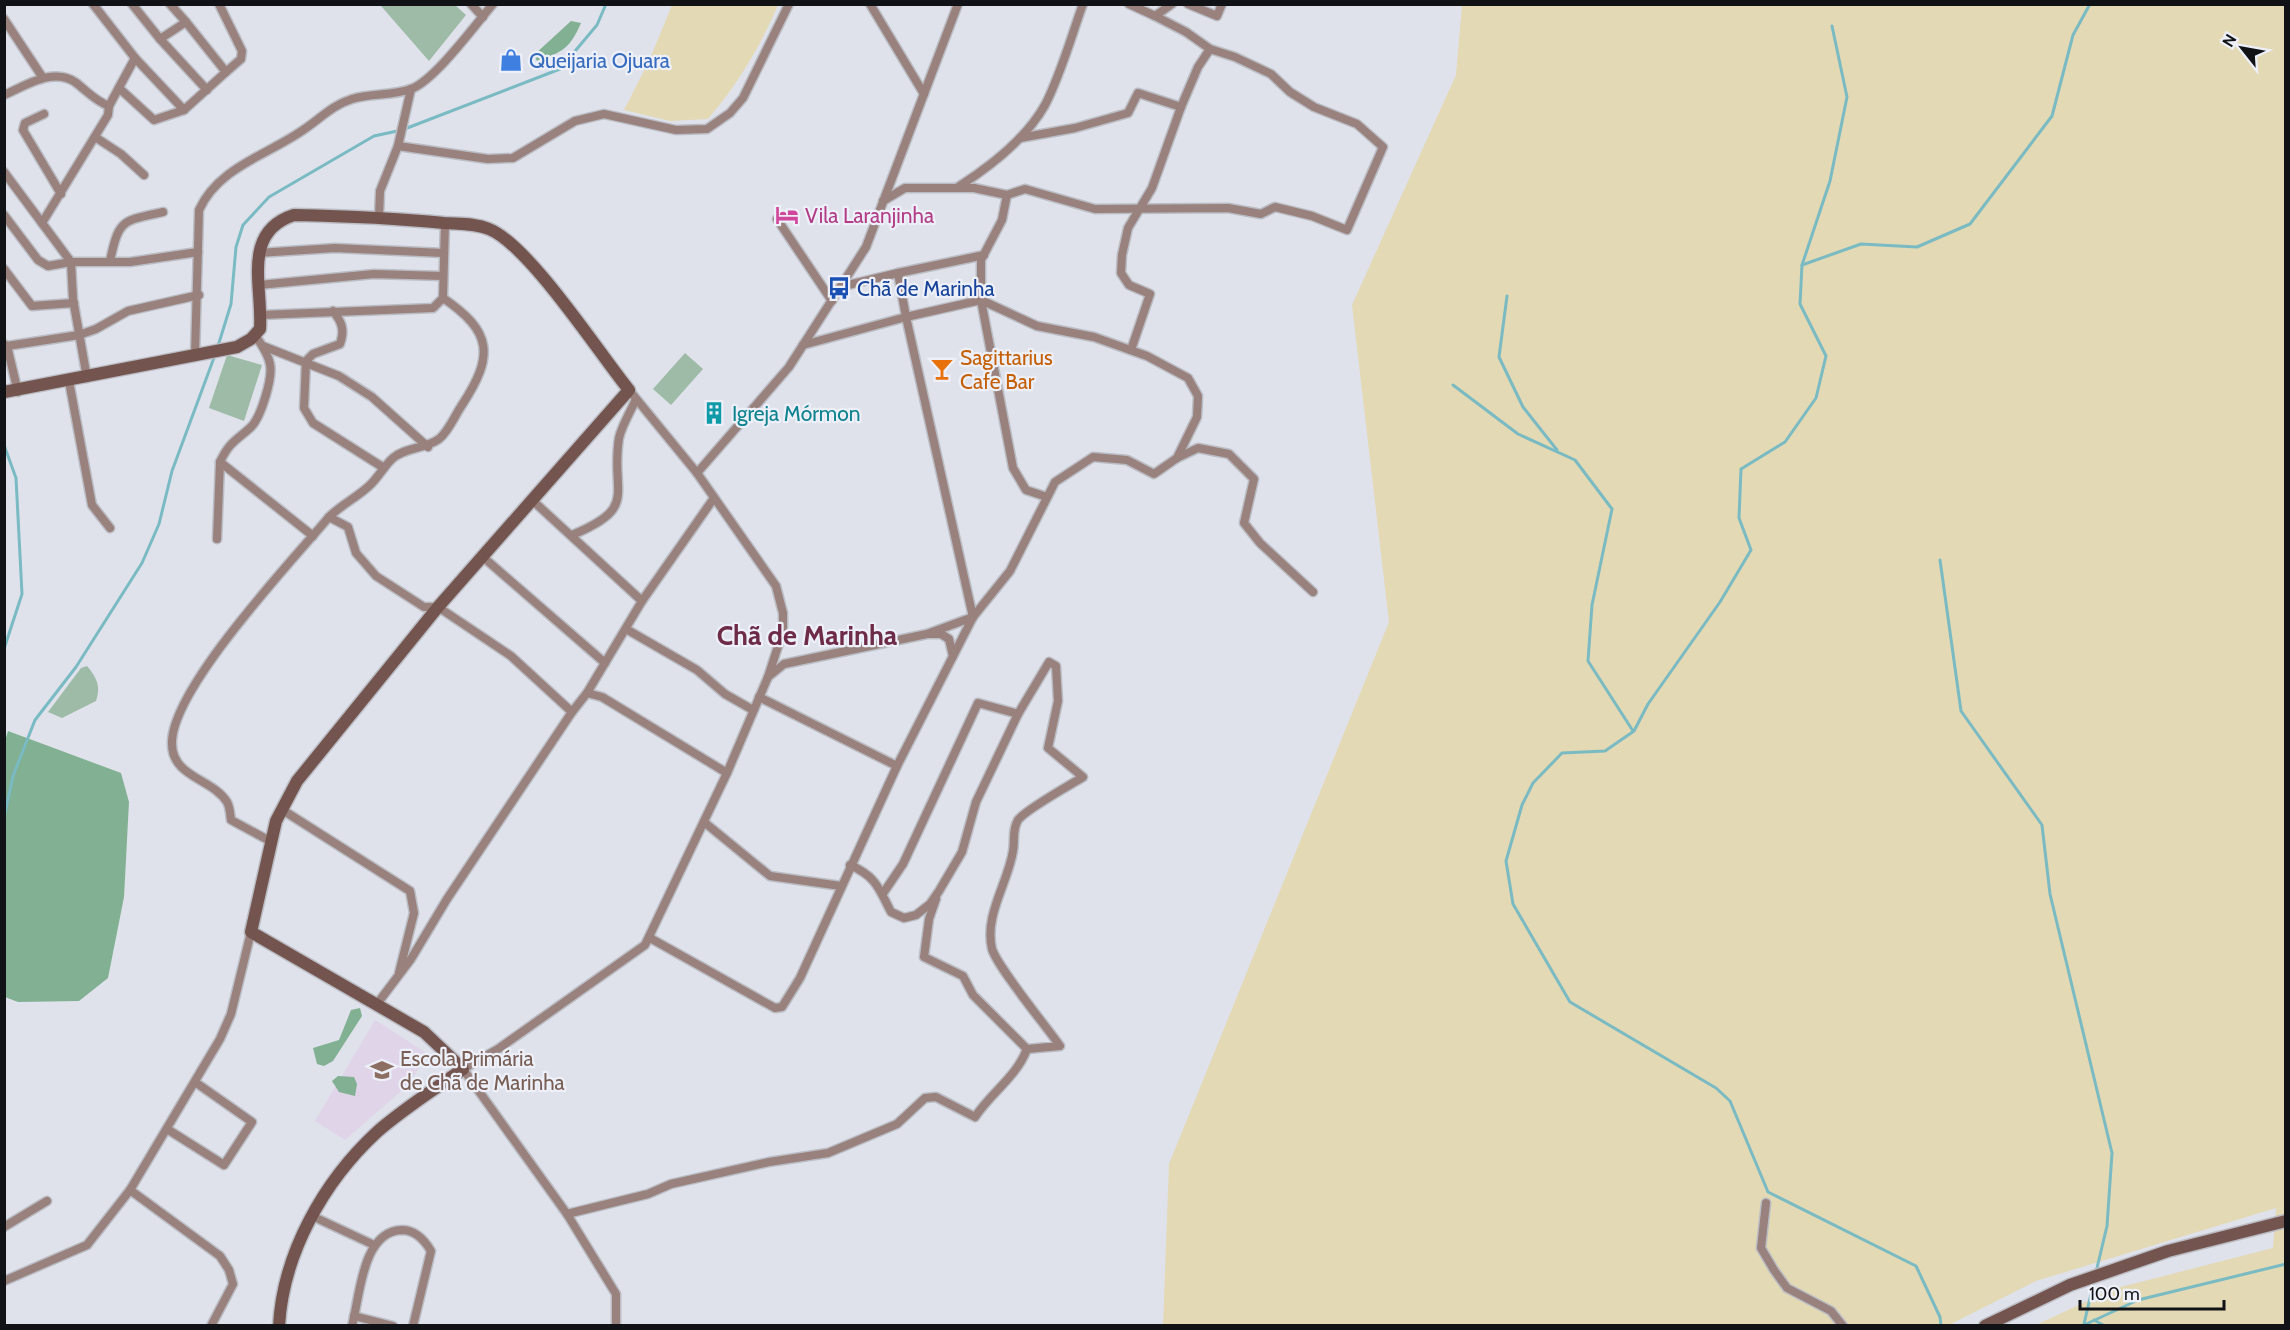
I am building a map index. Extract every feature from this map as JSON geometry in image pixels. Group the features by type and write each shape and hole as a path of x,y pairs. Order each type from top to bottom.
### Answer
{"street":[{"path":"93,4 135,58 184,110"},
{"path":"132,4 160,39 207,90"},
{"path":"170,4 226,72"},
{"path":"119,87 154,120 184,110 241,59 242,51 219,4"},
{"path":"471,4 483,17"},
{"path":"198,354 199,210 207,193 222,177 306,129 329,109 353,99 411,89 428,79 494,4"},
{"path":"398,146 488,159 513,158 575,120 604,114 676,130 707,129 730,113 743,98 789,4"},
{"path":"870,4 924,94"},
{"path":"697,473 789,367 844,286 866,247 958,4"},
{"path":"958,187 982,172 1020,138 1045,105 1083,4"},
{"path":"883,202 905,188 958,187 1007,195 1025,189 1095,209 1228,208 1261,213 1275,207 1312,216 1347,230 1383,147 1357,124 1314,107 1290,92 1271,74 1235,57 1210,49 1186,32 1129,4"},
{"path":"1155,16 1172,4"},
{"path":"1188,4 1217,16 1222,4"},
{"path":"4,19 27,51 43,78 41,79"},
{"path":"160,39 186,22"},
{"path":"1131,350 1150,294 1129,285 1121,273 1128,228 1136,210 1152,188 1181,107 1198,67 1210,49"},
{"path":"42,223 108,115 109,106 135,58"},
{"path":"4,95 41,79 62,76 74,81 99,102 109,106"},
{"path":"379,217 380,191 398,146 411,89"},
{"path":"1020,138 1075,128 1128,113 1138,93 1181,107"},
{"path":"44,114 25,123 22,130 61,194"},
{"path":"95,137 121,154 144,175"},
{"path":"4,172 71,262 74,303 87,378"},
{"path":"1007,195 1002,220 981,260 981,300 1013,468 1026,490 1047,497"},
{"path":"110,261 116,236 122,225 130,219 163,212"},
{"path":"4,215 43,265 71,262 130,262 198,252"},
{"path":"199,295 128,310 96,329 79,335 6,345 9,394 237,347 260,329 258,253 262,239 281,219 294,215 379,217 489,229 515,247 535,269 697,473 776,586 780,600 783,631 768,677 727,773 650,938 641,951 498,1048 462,1069 378,1131 354,1156 312,1216 300,1240 283,1287 279,1326"},
{"path":"777,219 832,301"},
{"path":"261,315 433,308 443,298 444,223"},
{"path":"258,253 335,248 443,253"},
{"path":"844,286 984,255"},
{"path":"4,269 32,306 74,303"},
{"path":"898,273 973,617"},
{"path":"259,285 375,274 443,276"},
{"path":"270,841 231,820 228,804 222,796 185,771 176,758 172,744 182,706 204,671 251,608 329,518 340,506 369,486 394,457 410,450 428,447 442,436 474,387 484,365 484,340 470,320 443,298"},
{"path":"803,345 906,317 981,300 1037,326 1094,337 1131,350 1188,378 1198,396 1197,417 1177,458"},
{"path":"333,311 342,327 340,344 313,354 306,361 304,408 313,423 384,468"},
{"path":"217,539 220,462 235,438 252,426 261,411 271,367 255,335"},
{"path":"262,346 306,361 339,376 372,396 428,447"},
{"path":"69,381 92,505 110,528"},
{"path":"4,1281 87,1245 130,1190 195,1082 231,1014 270,841 281,809 303,774 438,607 532,500 633,394"},
{"path":"572,535 600,524 614,511 620,485 620,436 633,394"},
{"path":"650,938 775,1008 782,1007 800,978 897,766 973,617 1010,571 1055,482 1093,456 1126,460 1154,474 1177,458 1198,448 1229,454 1254,479 1244,523 1260,543 1313,592"},
{"path":"220,462 313,536"},
{"path":"377,1004 587,693 642,601 714,498"},
{"path":"532,500 642,601"},
{"path":"329,518 348,527 356,552 376,576 424,607 438,607 511,656 572,712"},
{"path":"483,556 605,663"},
{"path":"768,677 784,664 927,634 973,617"},
{"path":"626,629 697,670 725,694 753,710"},
{"path":"927,634 941,634 949,639 953,656"},
{"path":"850,865 863,871 884,892 891,912 904,918 916,915 930,904 962,852 976,802 1018,714 1049,662 1056,666 1058,701 1048,748 1083,777 1019,819 1012,837 1013,851 997,899 993,925 992,948 1001,965 1060,1046 1027,1049"},
{"path":"587,693 602,697 727,773"},
{"path":"759,697 897,766"},
{"path":"884,892 903,864 978,703 1018,714"},
{"path":"281,809 410,891 414,913 398,976"},
{"path":"704,822 770,876 841,886"},
{"path":"939,891 929,919 924,957 963,976 974,995 1027,1049"},
{"path":"250,932 424,1032 462,1069 567,1214 616,1294 616,1326"},
{"path":"567,1214 648,1194 671,1184 769,1162 828,1153 897,1124 926,1098 936,1097 975,1117 988,1097 1020,1066 1027,1049"},
{"path":"167,1128 224,1165 252,1122 195,1082"},
{"path":"130,1190 220,1256 229,1270 233,1284 211,1326"},
{"path":"4,1227 47,1201"},
{"path":"1766,1203 1761,1248 1774,1270 1787,1288 1831,1311 1844,1326"},
{"path":"312,1216 374,1245"},
{"path":"1985,1326 2004,1322 2070,1285 2168,1251 2286,1221"},
{"path":"352,1326 359,1286 374,1245 387,1232 405,1230 424,1239 430,1251 413,1326"},
{"path":"354,1316 393,1326"}],"shaded area":[{"name":"Escola Primária de Chã de Marinha","path":"375,1020 428,1054 408,1085 345,1140 315,1121"}],"green space":[{"path":"383,4 455,5 466,15 429,61 381,6"},
{"path":"571,21 581,23 569,44 559,52 537,61 534,55"},
{"path":"685,353 703,369 671,405 653,389"},
{"path":"227,355 262,365 244,421 209,408"},
{"path":"87,666 97,682 96,701 62,718 48,712 81,668"},
{"path":"8,731 121,773 129,802 124,897 108,978 79,1001 18,1002 5,997 4,744"},
{"path":"360,1008 362,1016 333,1061 324,1066 317,1064 313,1048 339,1040 351,1010"},
{"path":"338,1076 354,1077 357,1084 355,1096 339,1092 332,1081"}],"sand":[{"path":"672,5 778,5 748,65 708,119 670,121 624,110 649,61"},
{"path":"1462,5 2285,5 2285,1325 2036,1325 2113,1289 2273,1248 2276,1208 2036,1281 1949,1325 1163,1326 1169,1164 1389,622 1352,305 1456,75"}],"waterway":[{"path":"218,346 231,304 236,247 243,225 269,197 374,136 402,130 560,69 597,25 606,4"},
{"path":"1941,1326 1940,1317 1916,1266 1768,1192 1730,1101 1716,1088 1570,1002 1513,904 1506,861 1522,805 1533,783 1562,753 1605,751 1634,731 1648,704 1720,602 1751,550 1739,518 1741,469 1785,442 1816,398 1826,356 1800,304 1802,265 1861,244 1917,247 1970,224 2052,116 2073,35 2090,4"},
{"path":"1802,265 1830,181 1847,97 1832,26"},
{"path":"1507,296 1499,357 1523,407 1557,450"},
{"path":"4,818 13,776 35,720 76,667 142,563 159,524 172,471 215,355"},
{"path":"1453,385 1518,434 1575,460 1612,509 1592,605 1588,661 1633,731"},
{"path":"4,445 16,478 22,594 4,649"},
{"path":"1940,560 1961,711 2042,825 2050,894 2112,1153 2107,1226 2096,1272"},
{"path":"2082,1326 2138,1300 2286,1264"},
{"path":"2084,1324 2094,1281"},
{"path":"2094,1320 2105,1326"}],"place":[{"name":"Queijaria Ojuara","path":"511,60"},
{"name":"Vila Laranjinha","path":"787,215"},
{"name":"Chã de Marinha","path":"839,288"},
{"name":"Sagittarius Cafe Bar","path":"942,369"},
{"name":"Igreja Mórmon","path":"714,413"},
{"name":"Escola Primária de Chã de Marinha","path":"382,1070"}],"district":[{"name":"Chã de Marinha","path":"807,635"}]}
